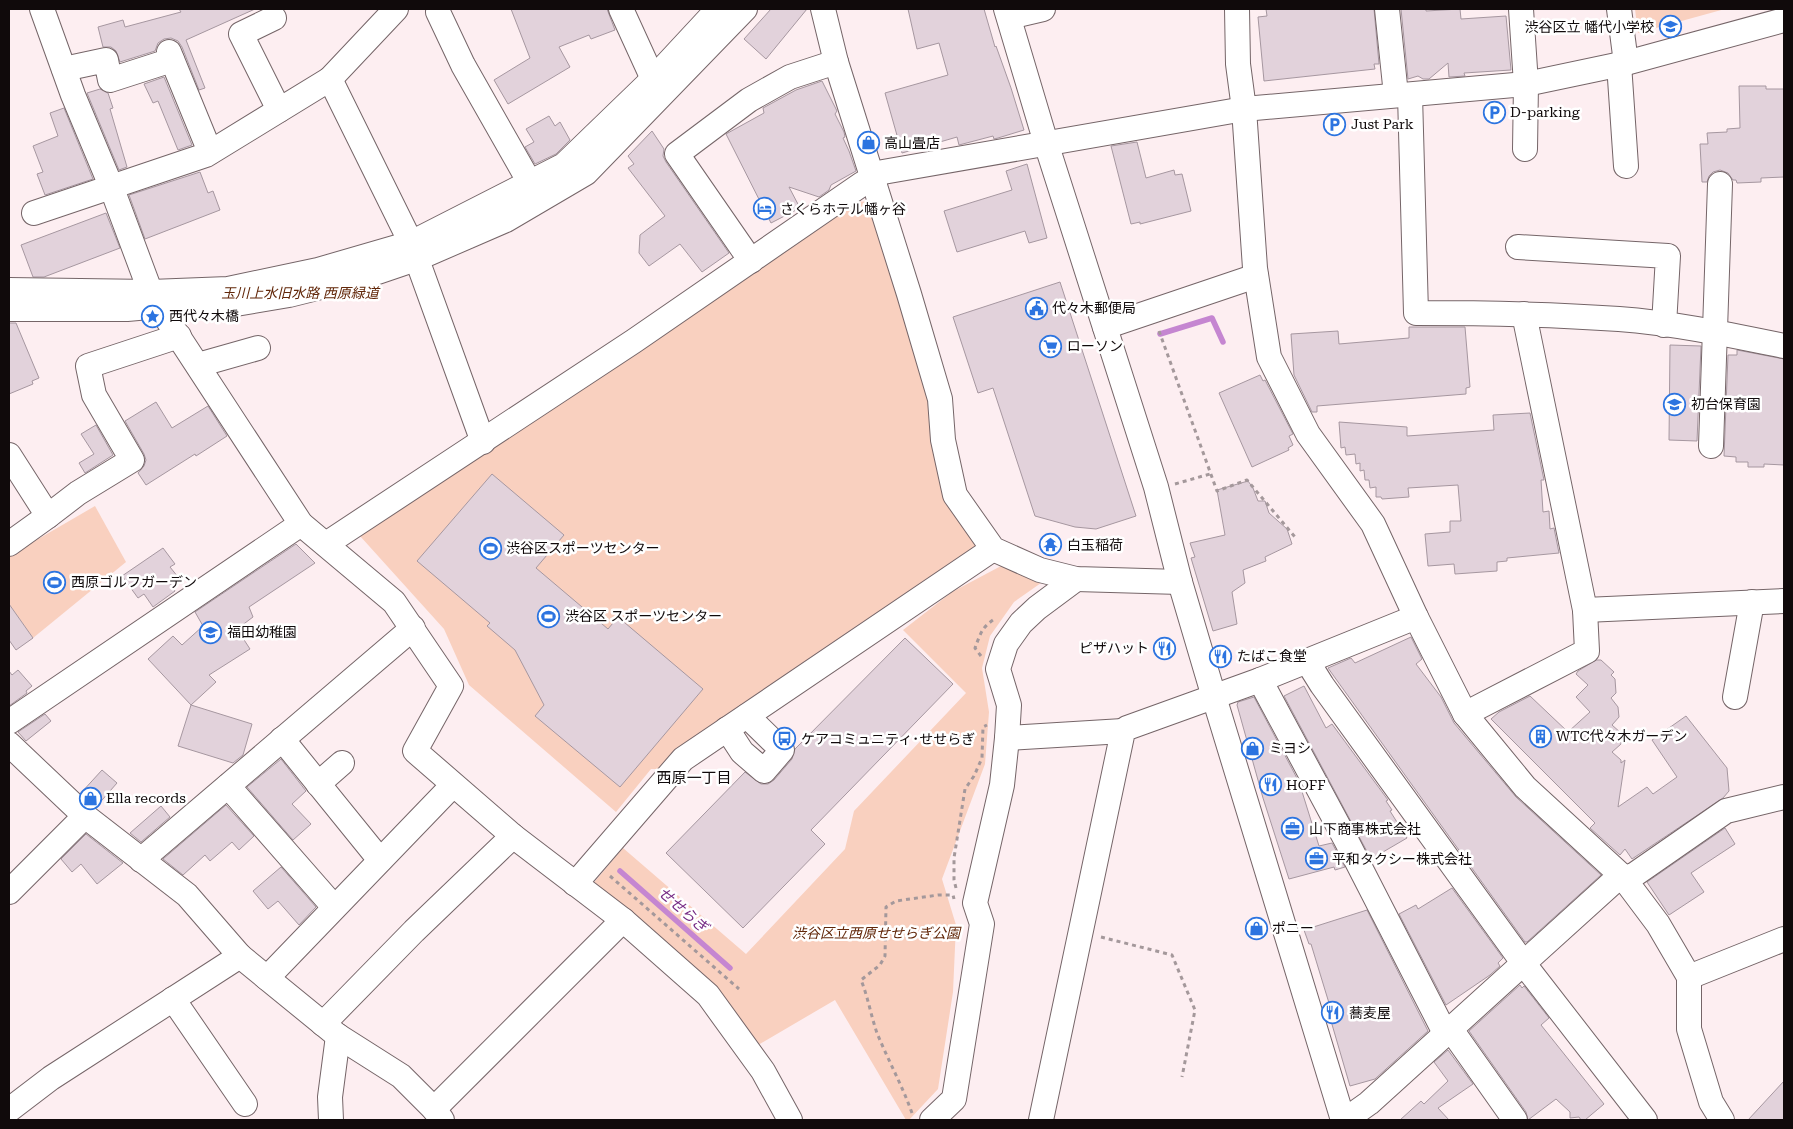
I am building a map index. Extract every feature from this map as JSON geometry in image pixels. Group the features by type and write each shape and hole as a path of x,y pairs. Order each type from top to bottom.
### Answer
{"street":[{"path":"42,9 73,95 155,299 301,524 394,602 451,686 415,751 513,836 623,920 708,995 763,1071 790,1120"},
{"path":"34,213 210,152 330,79 396,9"},
{"path":"621,9 653,79"},
{"path":"9,290 155,299 224,306 369,275 564,165 653,79 718,9"},
{"path":"414,251 506,220 586,172 745,9"},
{"path":"823,9 836,62 940,399 942,440 955,495 993,549 1040,570 1076,579 1180,582"},
{"path":"1042,9 1008,13 1046,143 1157,490 1180,582 1214,697 1344,1120 1369,1103 1610,884 1622,876 1630,877 1726,811 1784,797"},
{"path":"1237,9 1238,64 1244,109 1256,276 1269,357 1308,434 1373,524 1416,617 1465,714 1525,787 1622,876 1658,924 1689,977 1689,1029 1712,1102 1722,1120"},
{"path":"1387,9 1403,95 1416,313 1524,314 1620,319 1715,332 1784,346"},
{"path":"1521,9 1526,84 1525,149"},
{"path":"1619,9 1623,63 1626,166"},
{"path":"440,10 463,65 530,183"},
{"path":"274,18 241,34 279,110"},
{"path":"326,544 483,442 883,172 1244,109 1526,84 1623,63 1784,20"},
{"path":"64,69 106,60 110,80 171,56 210,152"},
{"path":"751,260 677,154 749,100 790,77 836,62"},
{"path":"330,79 414,251 483,442"},
{"path":"1710,446 1720,184"},
{"path":"1518,247 1668,256 1664,325"},
{"path":"1105,327 1256,276"},
{"path":"9,309 127,309 155,299"},
{"path":"1465,714 1586,650 1585,610 1524,314"},
{"path":"9,544 78,493 132,460 94,395 88,366 180,336"},
{"path":"198,364 258,348"},
{"path":"9,455 48,516"},
{"path":"9,722 301,524"},
{"path":"575,884 683,759 993,549"},
{"path":"932,1120 954,1099 982,924 975,903 1002,785 1007,738 1009,705 998,669 1006,644 1021,623 1037,608 1076,579"},
{"path":"1585,610 1784,600"},
{"path":"1735,697 1752,602"},
{"path":"1007,738 1123,731 1260,680 1416,617"},
{"path":"141,860 413,628"},
{"path":"1306,661 1322,686 1524,964 1645,1120"},
{"path":"1260,680 1448,1030 1516,1120"},
{"path":"727,729 742,752 764,771 782,750 747,716"},
{"path":"1041,1120 1123,731"},
{"path":"282,740 380,860"},
{"path":"9,744 85,816 187,895 240,956 330,1030 401,1076 438,1115 623,920"},
{"path":"318,784 342,763"},
{"path":"267,978 453,785"},
{"path":"228,786 334,907"},
{"path":"9,892 85,816"},
{"path":"331,1120 330,1030 414,931 513,836"},
{"path":"1689,977 1784,939"},
{"path":"9,1110 51,1078 240,956"},
{"path":"173,999 245,1104"}],"path":[{"path":"1152,312 1184,405 1217,491 1247,480 1295,537"},
{"path":"1157,490 1210,474"},
{"path":"953,895 956,890 954,858 965,789 974,776 982,758 983,727"},
{"path":"594,862 739,989"},
{"path":"914,1120 901,1082 876,1030 868,997 861,980 880,965 886,956 886,907 896,901 938,895 953,895"},
{"path":"953,895 956,903"},
{"path":"1081,932 1172,955 1195,1010 1182,1077"}],"green space":[{"path":"1635,9 1725,9 1638,33"},
{"name":"渋谷区スポーツセンター","path":"873,201 976,540 975,546 676,749 658,769 651,769 616,812 469,685 444,629 360,536 500,437 855,202"},
{"name":"西原ゴルフガーデン","path":"95,506 126,562 33,638 9,604 9,556"},
{"name":"渋谷区立西原せせらぎ公園","path":"1001,566 1041,583 1014,602 990,636 982,668 989,712 985,764 942,879 956,925 953,992 938,1089 909,1120 906,1120 835,1000 758,1045 591,886 623,848 746,954 845,849 854,811 966,693 903,630 952,592"}],"building":[{"path":"179,9 255,9 186,40 205,88 199,90 182,47 178,41 171,38 164,39 158,43 155,51 120,62 116,51 111,47 103,47 98,27 123,20 125,27 181,12"},
{"path":"511,9 607,9 615,30 591,39 589,35 559,47 570,67 508,104 494,80 530,58"},
{"path":"771,9 807,9 766,59 744,39"},
{"path":"908,9 984,9 1024,130 994,139 993,136 959,145 957,137 902,153 885,93 948,75 939,43 917,49"},
{"path":"1266,9 1374,9 1379,64 1374,64 1375,69 1264,81 1258,17 1267,16"},
{"path":"1401,9 1426,9 1426,11 1460,9 1461,19 1506,16 1511,70 1464,73 1465,76 1449,77 1448,63 1429,79 1423,79 1418,76 1408,79"},
{"path":"164,77 192,145 178,150 158,101 153,103 144,84"},
{"path":"822,81 837,111 835,114 844,132 845,137 843,138 856,171 831,185 829,190 819,197 789,187 800,208 771,223 726,134 764,113 763,108 796,90"},
{"path":"1739,86 1766,86 1766,89 1784,89 1784,177 1761,178 1761,182 1737,183 1728,173 1720,170 1713,172 1707,182 1702,182 1700,144 1708,144 1707,133 1727,132 1727,129 1740,128"},
{"path":"100,89 108,93 113,108 110,109 127,167 119,170 87,93"},
{"path":"64,108 93,179 45,195 37,174 43,172 33,146 58,136 50,113"},
{"path":"549,116 555,126 560,122 570,140 556,154 535,164 525,147 534,142 526,129"},
{"path":"652,131 664,149 663,156 666,162 729,253 702,272 680,244 649,266 639,253 640,235 665,216 628,168 634,164 628,156"},
{"path":"1137,142 1146,178 1174,170 1175,175 1182,174 1191,211 1140,224 1140,222 1131,224 1111,146"},
{"path":"1027,164 1047,238 1029,243 1025,231 957,252 944,211 1012,190 1006,171"},
{"path":"200,172 208,193 213,191 220,210 145,239 129,195"},
{"path":"106,213 120,248 44,277 33,277 21,245"},
{"path":"1060,282 1136,516 1096,529 1075,527 1035,516 993,388 978,393 953,317"},
{"path":"9,323 16,323 39,378 32,381 33,384 9,394"},
{"path":"1409,327 1465,327 1470,387 1466,388 1466,394 1317,406 1317,412 1312,412 1294,375 1291,334 1338,331 1339,344 1409,338"},
{"path":"1670,345 1701,346 1697,441 1669,440"},
{"path":"1737,350 1784,359 1784,465 1764,464 1764,467 1748,467 1748,462 1736,462 1736,457 1724,456 1728,355 1737,355"},
{"path":"1260,375 1263,381 1265,380 1293,434 1289,436 1293,445 1288,448 1289,450 1252,467 1219,393"},
{"path":"156,402 172,428 208,406 227,436 146,485 138,473 146,460 125,421"},
{"path":"1530,413 1544,480 1541,480 1543,512 1549,511 1550,529 1554,528 1559,553 1507,558 1507,561 1497,562 1497,571 1455,574 1454,564 1428,566 1425,534 1450,532 1450,521 1461,521 1458,485 1408,488 1409,497 1382,499 1381,497 1376,497 1376,487 1370,488 1369,480 1365,480 1364,470 1360,471 1360,463 1356,464 1355,454 1346,455 1345,447 1341,448 1339,422 1407,427 1407,436 1494,430 1493,415"},
{"path":"96,425 113,455 85,473 79,463 94,454 81,434"},
{"path":"492,474 564,535 536,568 608,629 618,617 703,689 620,787 535,716 544,705 515,650 487,626 490,623 417,561"},
{"path":"1248,481 1258,501 1265,501 1269,513 1287,529 1292,544 1265,557 1266,561 1243,570 1245,583 1232,592 1237,624 1213,631 1191,558 1195,557 1190,543 1225,535 1217,490"},
{"path":"296,544 315,563 249,607 253,617 237,629 250,649 209,675 216,682 191,705 148,659 173,636 182,645 203,626 195,612"},
{"path":"163,548 175,564 170,567 178,577 170,583 175,591 153,607 144,594 138,598 122,576"},
{"path":"9,604 33,638 16,650 9,640"},
{"path":"1411,637 1422,659 1416,664 1441,697 1454,723 1516,797 1601,875 1527,942 1525,942 1328,668 1351,658 1355,663"},
{"path":"905,638 953,684 811,830 825,844 743,928 666,853 745,772 761,784 768,784 774,780 792,759 795,749"},
{"path":"1596,660 1601,660 1614,672 1611,675 1615,679 1616,693 1611,698 1618,707 1619,717 1612,725 1621,733 1621,744 1612,752 1621,760 1621,763 1625,760 1618,807 1647,787 1653,794 1677,777 1652,740 1686,716 1727,768 1729,791 1723,798 1632,859 1625,849 1620,855 1590,828 1595,823 1491,719 1499,712 1530,696 1568,732 1590,712 1576,697 1588,685 1576,674"},
{"path":"18,670 32,686 26,691 27,693 9,706 9,671 12,675"},
{"path":"1304,686 1326,728 1332,724 1388,800 1386,801 1392,810 1390,811 1407,838 1371,859 1284,696"},
{"path":"1254,697 1299,782 1319,846 1332,843 1345,867 1335,870 1334,867 1289,879 1263,798 1237,705 1238,702"},
{"path":"191,705 252,724 243,755 233,763 178,746"},
{"path":"45,714 51,721 26,741 18,732"},
{"path":"281,759 306,791 292,804 311,824 293,840 247,787"},
{"path":"102,770 117,783 96,807 81,793"},
{"path":"226,805 254,836 239,850 232,842 210,861 205,855 183,875 163,859"},
{"path":"161,806 170,817 141,842 130,833"},
{"path":"1725,828 1735,844 1691,873 1704,892 1669,915 1647,882"},
{"path":"86,834 123,863 97,884 81,864 72,872 61,859"},
{"path":"281,867 316,907 299,925 278,901 268,909 253,891"},
{"path":"1452,888 1503,958 1498,963 1500,966 1490,975 1446,1005 1399,914 1416,905 1418,909"},
{"path":"1367,910 1428,1031 1375,1079 1350,1086 1331,1021 1324,1005 1329,1003 1311,944 1309,944 1304,930"},
{"path":"1520,985 1522,988 1524,986 1549,1018 1541,1025 1604,1104 1585,1120 1581,1120 1579,1117 1570,1118 1570,1112 1556,1099 1528,1120 1526,1112 1469,1031"},
{"path":"1448,1050 1473,1084 1438,1108 1449,1120 1400,1120 1421,1101 1424,1104 1448,1081 1434,1062"},
{"path":"1784,1081 1784,1120 1748,1120"}],"waterway":[{"path":"1160,334 1212,318 1223,342"},
{"name":"せせらぎ","path":"620,871 730,968"}],"place":[{"name":"渋谷区立 幡代小学校","path":"1670,27"},
{"name":"D-parking","path":"1494,112"},
{"name":"Just Park","path":"1335,124"},
{"name":"高山畳店","path":"868,143"},
{"name":"さくらホテル幡ヶ谷","path":"764,209"},
{"name":"代々木郵便局","path":"1036,308"},
{"name":"西代々木橋","path":"153,316"},
{"name":"ローソン","path":"1051,346"},
{"name":"初台保育園","path":"1675,404"},
{"name":"白玉稲荷","path":"1051,545"},
{"name":"渋谷区スポーツセンター","path":"490,548"},
{"name":"西原ゴルフガーデン","path":"55,582"},
{"name":"渋谷区 スポーツセンター","path":"549,616"},
{"name":"福田幼稚園","path":"211,632"},
{"name":"ピザハット","path":"1165,648"},
{"name":"たばこ食堂","path":"1221,656"},
{"name":"WTC代々木ガーデン","path":"1540,736"},
{"name":"ケアコミュニティ･せせらぎ","path":"785,739"},
{"name":"ミヨシ","path":"1253,748"},
{"name":"HOFF","path":"1270,785"},
{"name":"Ella records","path":"90,798"},
{"name":"山下商事株式会社","path":"1293,829"},
{"name":"平和タクシー株式会社","path":"1316,859"},
{"name":"ポニー","path":"1256,928"},
{"name":"蕎麦屋","path":"1333,1013"}],"district":[{"name":"西原一丁目","path":"694,778"}],"park label":[{"name":"玉川上水旧水路 西原緑道","path":"300,293"}]}
